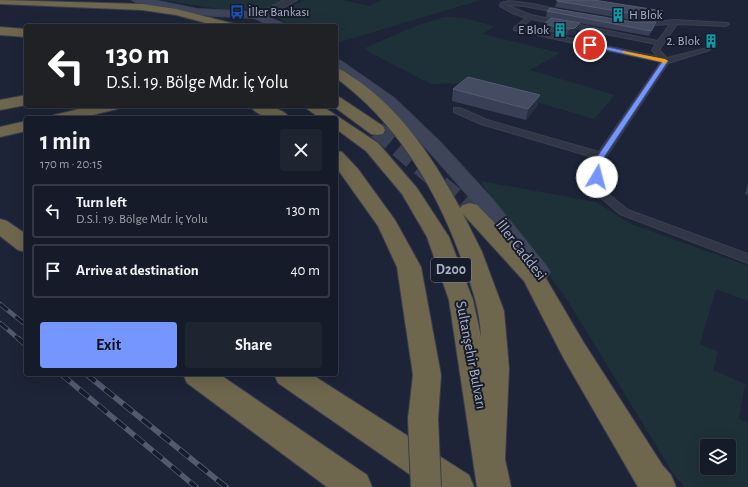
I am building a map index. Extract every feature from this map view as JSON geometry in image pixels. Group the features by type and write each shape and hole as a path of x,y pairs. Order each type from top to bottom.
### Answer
{"highway":[{"path":"0,1 142,7 169,11 224,24"},
{"path":"106,6 142,16 147,20"},
{"path":"0,25 24,27"},
{"path":"0,31 24,33"},
{"path":"0,40 24,43"},
{"path":"338,74 369,97 396,126 422,159 451,208 474,258 492,313 496,369 492,472"},
{"path":"0,105 24,100"},
{"path":"338,101 377,130"},
{"path":"69,116 103,108"},
{"path":"99,116 117,108"},
{"path":"262,108 278,116"},
{"path":"277,108 289,116"},
{"path":"314,108 328,116"},
{"name":"Sultanşehir Bulvarı","path":"338,123 372,147 410,192 438,237 462,300 492,472"},
{"path":"0,132 24,126"},
{"name":"D200","path":"338,158 351,173 388,224 409,267 427,375 423,419 426,487"},
{"path":"470,209 533,276 574,351 655,482"},
{"path":"0,226 24,244"},
{"path":"200,376 355,487"},
{"path":"291,376 457,487"}],"street":[{"path":"137,0 236,21 260,16 292,0"},
{"path":"260,16 276,24"},
{"name":"İller Caddesi","path":"338,65 389,101 434,146 486,204 549,286 622,408 655,482"}],"lane":[{"path":"574,14 530,6 518,2 510,1 503,4 504,9 530,17 660,43"},
{"path":"530,17 516,29 665,61 707,50"},
{"path":"665,61 655,50 675,22"},
{"path":"632,24 675,22 726,24"},
{"path":"665,61 597,163 598,191 615,205 630,214 748,259"},
{"path":"457,110 484,122 601,156"}],"shaded area":[{"path":"163,0 287,0 270,8 251,8 232,11"},
{"path":"304,0 343,0 369,6 381,0 481,0 338,42 338,24 287,24 274,15 286,12 283,10"},
{"path":"445,17 463,18 494,26 483,34 560,53 530,70 615,95 594,119 471,83 431,84 369,52 365,48 418,25"},
{"path":"480,181 596,202 631,224 748,266 748,301 716,289 700,344 718,352 713,370 745,384 739,419 748,423 748,487 685,487 674,475 568,301"}],"building":[{"path":"557,0 594,0 663,11 661,14 634,14"},
{"path":"550,8 633,22 656,22 651,31 547,11"},
{"path":"551,18 580,23 575,28 569,29 544,24"},
{"path":"468,77 540,95 528,109 453,89"}],"tunnel":[{"path":"377,130 470,209"}],"railway":[{"path":"0,304 24,323"},
{"path":"0,323 20,340"},
{"path":"19,339 24,343"},
{"path":"63,376 196,487"},
{"path":"88,376 226,487"}],"slow traffic":[{"path":"625,52 665,61 664,62"}],"place":[{"name":"İller Bankası","path":"237,12"},
{"name":"H Blok","path":"618,15"},
{"name":"E Blok","path":"560,30"},
{"name":"2. Blok","path":"711,41"}],"route":[{"path":"590,45 665,61 597,163 597,177"}]}
